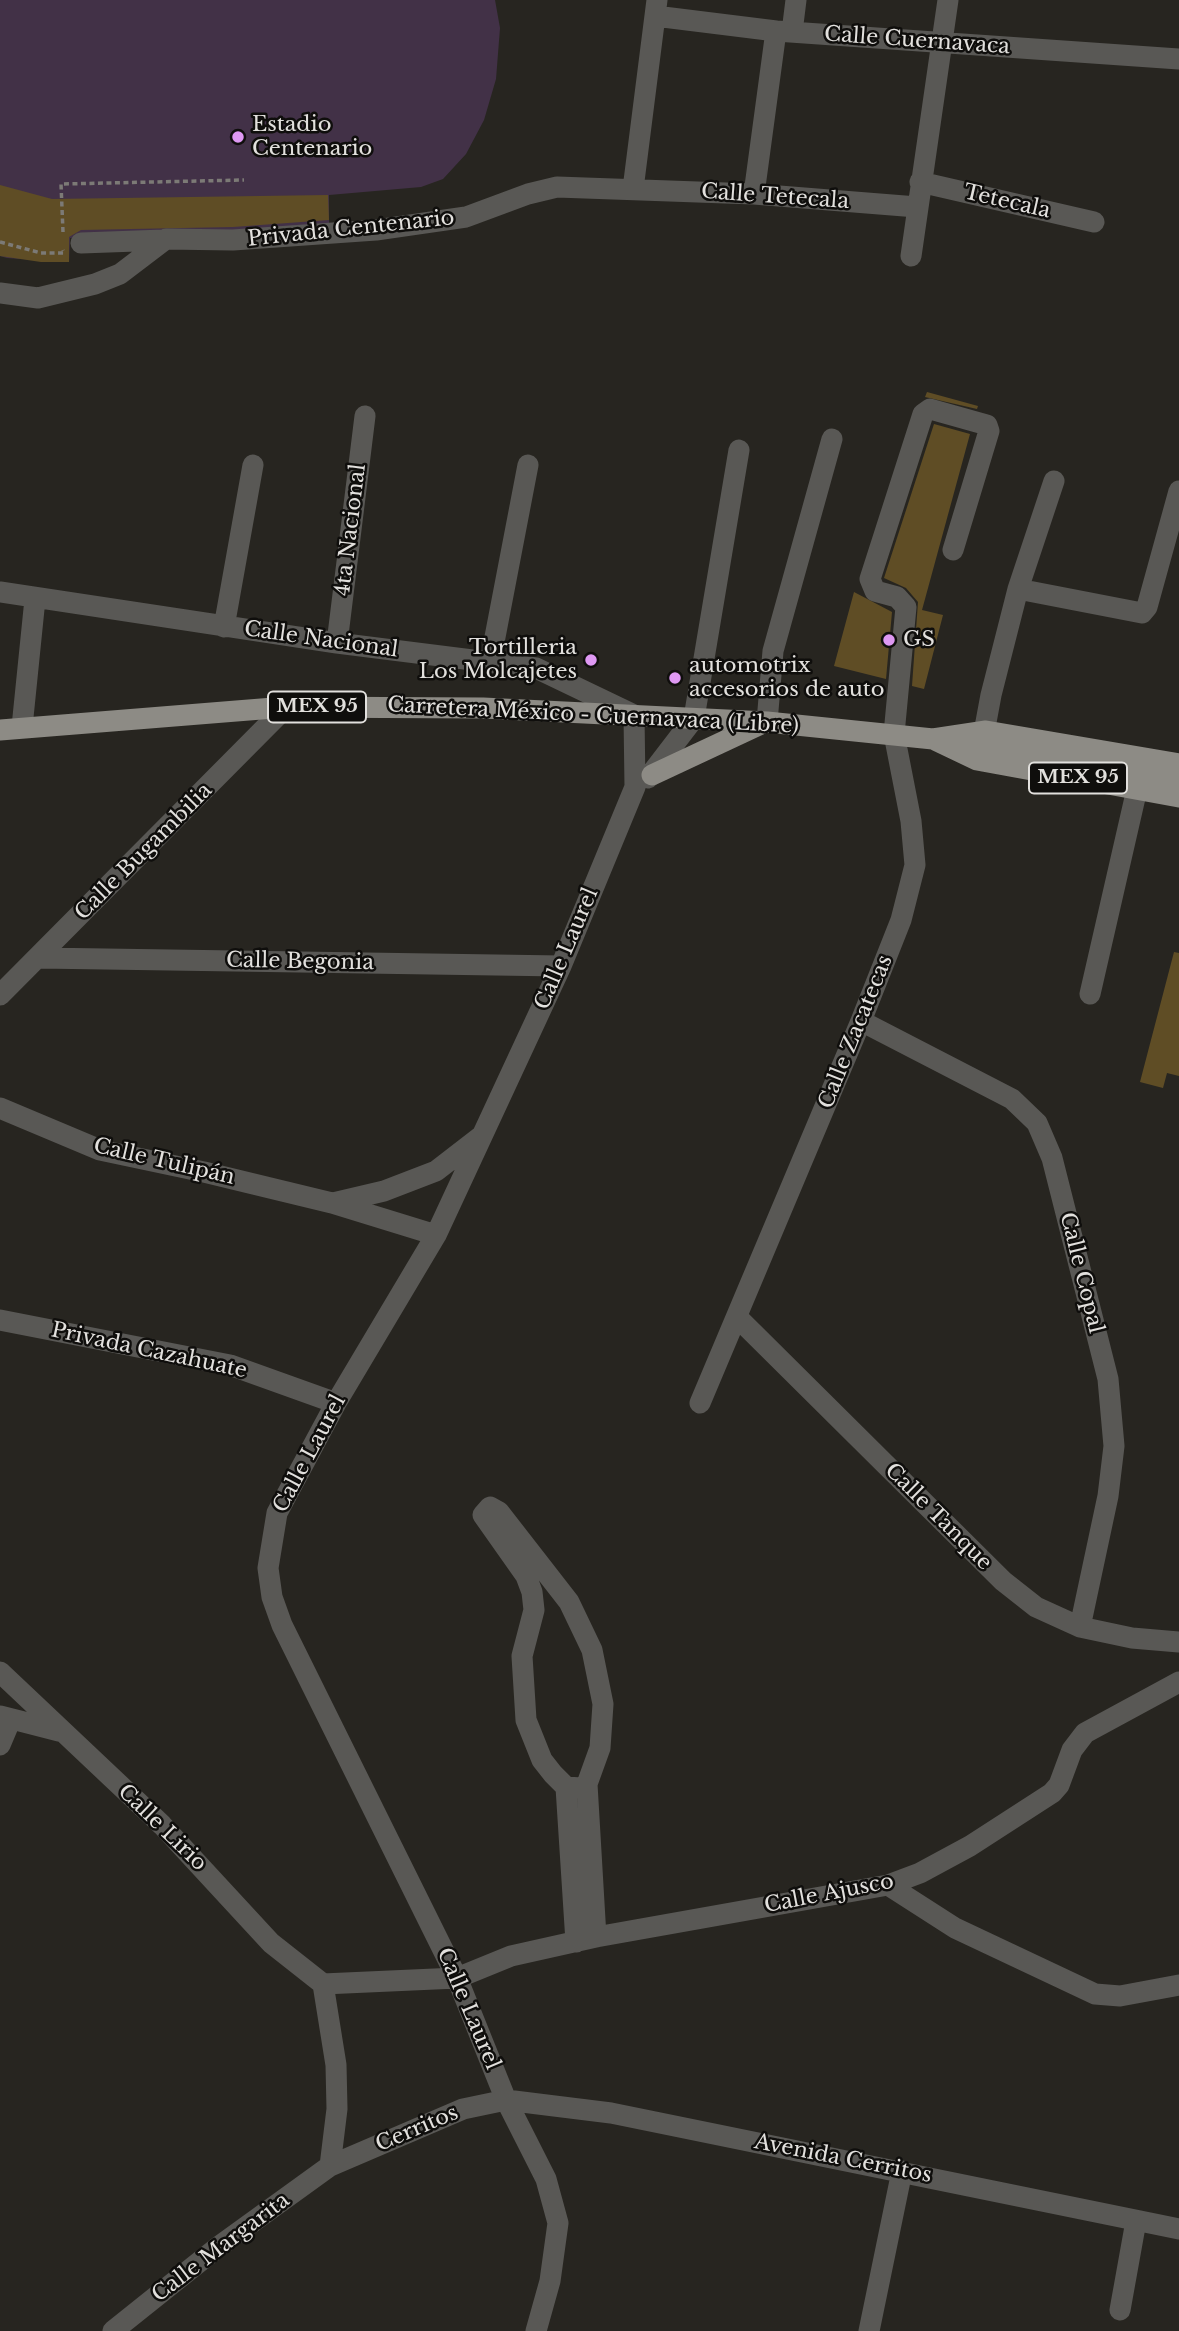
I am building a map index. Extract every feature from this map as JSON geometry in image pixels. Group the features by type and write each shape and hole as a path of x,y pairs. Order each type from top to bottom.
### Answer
{"main road":[{"name":"Carretera México - Cuernavaca (Libre)","path":"0,730 286,708 483,708 766,722 894,734 981,746 1179,764"},
{"path":"643,781 766,722"},
{"name":"Carretera México - Cuernavaca (Libre)","path":"933,739 981,746 1137,789 1179,797"},
{"path":"981,746 1179,780"}],"street":[{"path":"754,194 784,31 796,0"},
{"path":"911,256 948,0"},
{"path":"633,189 656,8"},
{"name":"Calle Cuernavaca","path":"656,8 784,31 1179,59"},
{"name":"Tetecala","path":"920,182 1094,222"},
{"name":"Privada Centenario","path":"81,243 166,239 233,240 376,230 466,217 528,194 557,187 633,189"},
{"name":"Calle Tetecala","path":"633,189 754,194 917,207"},
{"path":"0,293 38,298 95,284 120,274 166,239"},
{"name":"Calle Zacatecas","path":"700,1404 861,1021 901,920 915,865 911,821 894,734 906,607 897,597 875,591 870,579 923,414 930,409 987,425 989,431 953,550"},
{"name":"4ta Nacional","path":"337,643 365,416"},
{"path":"766,722 773,651 832,439"},
{"path":"694,718 739,450"},
{"path":"224,627 253,465"},
{"path":"490,663 528,465"},
{"path":"981,746 1018,589 1054,481"},
{"path":"1018,589 1142,613 1147,607 1179,491"},
{"name":"Calle Nacional","path":"0,592 224,627 536,668 634,715"},
{"path":"22,727 34,599"},
{"name":"Calle Bugambilia","path":"0,995 40,958 286,708"},
{"name":"Calle Laurel","path":"634,715 643,781"},
{"name":"Calle Laurel","path":"537,2331 550,2281 558,2222 545,2179 506,2099 457,1978 282,1625 272,1597 268,1568 277,1513 336,1403 436,1235 561,966 643,781 694,718"},
{"path":"1090,994 1137,789"},
{"name":"Calle Begonia","path":"40,958 561,966"},
{"name":"Calle Copal","path":"861,1021 1012,1099 1037,1123 1052,1157 1108,1379 1114,1446 1108,1496 1080,1627"},
{"name":"Calle Tulipán","path":"0,1108 100,1150 204,1171 332,1203 436,1235"},
{"name":"Calle Tulipán","path":"332,1203 384,1191 436,1171 484,1133"},
{"name":"Calle Tanque","path":"738,1318 1003,1581 1036,1607 1080,1627 1132,1638 1179,1642"},
{"name":"Privada Cazahuate","path":"0,1320 230,1365 336,1403"},
{"path":"534,1610 526,1576 488,1524 483,1515 485,1509 490,1507 499,1512 569,1602 592,1650 603,1704 600,1748 577,1786 586,1939"},
{"path":"569,1602 552,1598 543,1600 534,1610 522,1656 527,1720 542,1760 577,1786"},
{"name":"Calle Lirio","path":"0,1672 33,1702 59,1731 162,1825 271,1943 323,1984"},
{"name":"Calle Ajusco","path":"323,1984 457,1978 511,1956 586,1939 888,1885 919,1873 970,1846 1052,1793 1059,1785 1072,1750 1085,1733 1179,1682"},
{"path":"0,1745 6,1718 59,1731"},
{"path":"888,1885 955,1928 1095,1994 1120,1996 1179,1985"},
{"path":"323,1984 336,2065 337,2109 330,2166"},
{"name":"Cerritos","path":"330,2166 463,2109 506,2099"},
{"name":"Avenida Cerritos","path":"506,2099 611,2113 1179,2229"},
{"name":"Calle Margarita","path":"113,2331 218,2247 330,2166"},
{"path":"869,2331 902,2171"},
{"path":"1120,2310 1136,2221"}],"path":[{"path":"0,242 41,253 64,253 61,184 244,180"}],"shaded area":[{"name":"Estadio Centenario","path":"0,0 495,0 500,28 496,79 484,120 466,154 443,179 421,187 329,195 329,229 70,238 69,262 7,258 0,256"}],"building":[{"path":"0,185 52,199 328,195 329,220 233,227 81,230 69,237 69,262 41,262 0,256"},
{"path":"927,392 978,406 977,409 925,397"},
{"path":"934,424 970,434 922,610 943,615 924,689 912,686 918,602 906,588 884,578"},
{"path":"854,592 892,612 886,679 834,666"},
{"path":"1174,952 1179,953 1179,1076 1167,1073 1163,1088 1140,1082"}],"place":[{"name":"Estadio Centenario","path":"238,137"},
{"name":"GS","path":"889,640"},
{"name":"Tortilleria Los Molcajetes","path":"591,660"},
{"name":"automotrix accesorios de auto","path":"675,678"}]}
